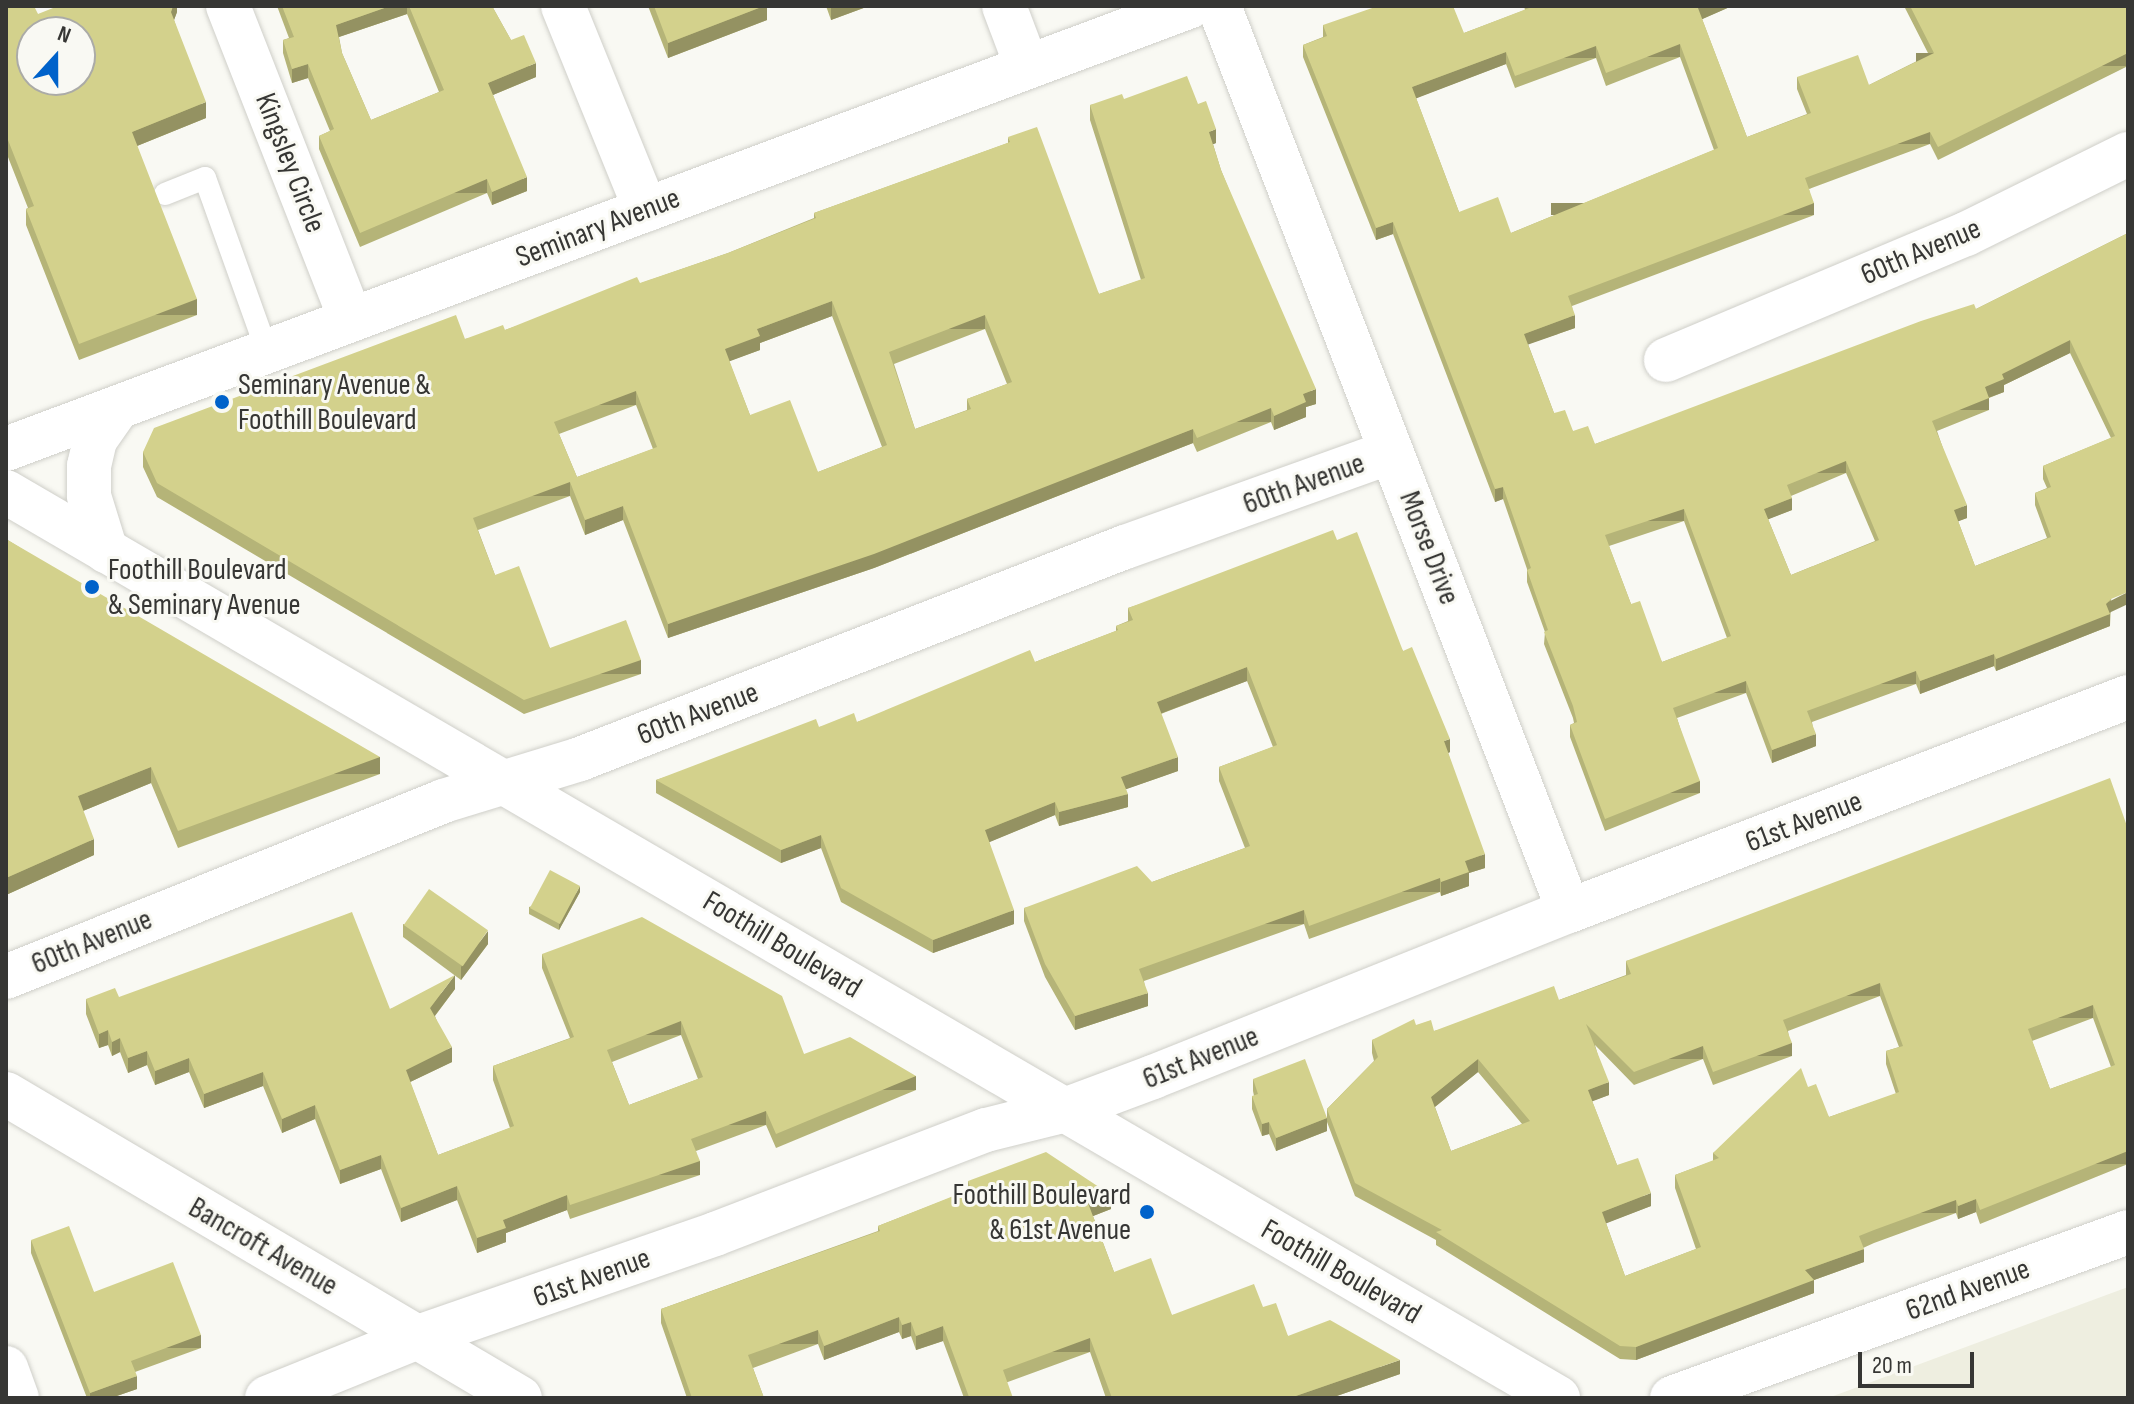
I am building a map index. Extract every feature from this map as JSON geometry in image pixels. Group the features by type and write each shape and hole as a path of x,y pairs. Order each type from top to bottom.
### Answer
{"street":[{"name":"Kingsley Circle","path":"228,6 351,320"},
{"path":"563,6 646,210"},
{"path":"1004,6 1027,67"},
{"name":"Seminary Avenue","path":"6,449 1191,6"},
{"name":"Morse Drive","path":"1219,6 1569,911"},
{"name":"60th Avenue","path":"1666,360 1966,234 2128,154"},
{"path":"106,551 89,496 89,466 95,440 118,407"},
{"name":"60th Avenue","path":"6,977 502,780 580,759 1125,547 1391,452"},
{"name":"Foothill Boulevard","path":"6,492 1558,1398"},
{"name":"61st Avenue","path":"267,1398 418,1337 701,1239 986,1130 1062,1111 1569,911 2128,697"},
{"name":"Bancroft Avenue","path":"6,1094 520,1398"},
{"name":"62nd Avenue","path":"1672,1398 2128,1232"},
{"path":"6,1368 17,1398"}],"lane":[{"path":"165,194 205,178 267,351"}],"shaded area":[{"path":"2128,1287 2128,1398 1828,1398"}],"building":[{"path":"6,6 34,6 38,14 58,6 173,6 171,12 206,102 132,132 197,299 79,344 26,209 34,206 6,135"},
{"path":"282,6 390,6 336,25 342,53 371,120 444,90 409,6 492,6 511,40 524,35 536,63 488,83 527,177 492,192 487,179 360,233 319,136 334,129 308,64 292,69 283,40 294,37"},
{"path":"654,6 764,6 668,43"},
{"path":"1378,6 1453,6 1464,33 1528,6 1703,6 1698,8 1747,137 1811,113 1797,77 1858,55 1869,85 1934,53 1910,6 2128,6 2128,53 1938,147 1930,132 1805,178 1814,203 1568,296 1575,315 1524,334 1554,413 1565,410 1573,431 1588,426 1595,444 1921,321 1974,304 1976,309 2128,233 2128,592 2106,604 2110,614 1996,659 1994,654 1920,681 1916,671 1807,711 1816,734 1772,750 1746,681 1673,708 1700,781 1605,819 1570,725 1577,722 1573,706 1544,632 1548,630 1527,570 1531,568 1503,487 1495,489 1393,222 1376,228 1303,45 1327,36 1323,25","holes":["1680,44 1718,148 1511,233 1498,197 1459,212 1412,87 1506,52 1515,76 1596,46 1606,73","2070,340 2115,436 2043,466 2051,487 2035,493 2051,537 1975,566 1954,510 1967,505 1932,421 1989,398 1985,387 2004,379 2002,374","1846,461 1879,540 1791,575 1764,509 1792,498 1787,485","1684,509 1731,636 1662,662 1640,601 1631,604 1605,535"]},
{"path":"1187,76 1198,104 1206,101 1216,129 1209,132 1221,170 1316,389 1303,394 1306,402 1274,416 1271,408 1197,438 1193,429 874,554 668,624 623,506 585,520 570,482 473,518 495,575 519,566 550,648 626,620 641,660 524,700 157,483 143,452 154,428 456,315 465,339 503,325 505,330 637,277 640,283 728,253 816,218 814,213 1010,142 1008,137 1037,127 1099,294 1145,278 1090,105 1122,94 1124,99","holes":["832,301 887,445 818,472 790,400 750,415 725,349 760,336 757,329","985,315 1012,382 967,399 971,409 915,429 889,352","636,391 657,447 577,477 554,422"]},
{"path":"1333,530 1337,540 1357,532 1403,651 1412,647 1450,739 1444,741 1485,854 1465,861 1469,872 1441,882 1440,878 1309,926 1304,910 1139,969 1148,993 1075,1016 1045,964 1024,908 1137,866 1152,882 1250,846 1219,767 1277,745 1247,667 1157,702 1178,757 1121,777 1128,794 1059,812 1055,802 985,830 1014,910 933,940 841,888 821,835 781,850 656,780 816,719 819,727 854,713 857,722 1030,650 1035,662 1118,630 1116,626 1133,620 1128,608"},
{"path":"6,539 380,757 178,831 151,767 78,796 94,839 6,878"},
{"path":"2110,778 2128,829 2128,1151 1980,1210 1976,1199 1958,1206 1956,1200 1874,1230 1859,1236 1864,1249 1805,1270 1814,1280 1636,1347 1620,1346 1436,1232 1442,1230 1355,1183 1327,1109 1378,1057 1372,1040 1414,1019 1416,1025 1431,1020 1434,1031 1554,986 1559,1000 1631,974 1626,961","holes":["1880,983 1903,1046 1886,1051 1899,1092 1829,1117 1816,1084 1808,1087 1801,1068 1713,1153 1719,1158 1675,1175 1701,1247 1625,1276 1602,1212 1651,1193 1638,1158 1617,1165 1588,1090 1609,1082 1586,1024 1634,1072 1703,1046 1713,1072 1792,1043 1783,1020","2093,1005 2115,1065 2050,1089 2028,1029","1478,1059 1530,1121 1451,1151 1431,1097"]},
{"path":"550,870 580,886 560,924 530,908"},
{"path":"429,889 488,930 463,966 404,925"},
{"path":"352,912 390,1009 455,975 430,1008 452,1047 406,1070 438,1155 514,1126 493,1066 574,1037 542,954 642,917 782,996 804,1054 850,1037 916,1076 776,1134 766,1111 691,1139 700,1161 570,1205 567,1195 503,1220 506,1228 477,1238 457,1186 401,1208 381,1155 340,1170 315,1105 282,1119 263,1072 204,1094 189,1058 155,1071 147,1051 128,1058 120,1038 112,1042 108,1030 99,1034 86,999 115,988 119,997","holes":["681,1021 703,1077 629,1105 607,1050"]},
{"path":"1305,1059 1327,1118 1276,1138 1269,1122 1262,1124 1252,1096 1258,1094 1253,1079"},
{"path":"1046,1152 1111,1195 1088,1203 1114,1272 1151,1258 1172,1315 1254,1284 1263,1307 1276,1303 1288,1336 1330,1320 1400,1360 1290,1398 1112,1398 1090,1338 1003,1370 1013,1398 965,1398 969,1397 943,1326 916,1336 911,1322 902,1325 899,1317 824,1346 818,1330 748,1355 764,1398 692,1398 661,1309 880,1231 878,1226 971,1189 968,1181"},
{"path":"69,1226 94,1292 173,1262 201,1335 131,1361 137,1376 90,1393 31,1240"}],"place":[{"name":"Seminary Avenue & Foothill Boulevard","path":"222,402"},
{"name":"Foothill Boulevard & Seminary Avenue","path":"92,587"},
{"name":"Foothill Boulevard & 61st Avenue","path":"1147,1212"}]}
